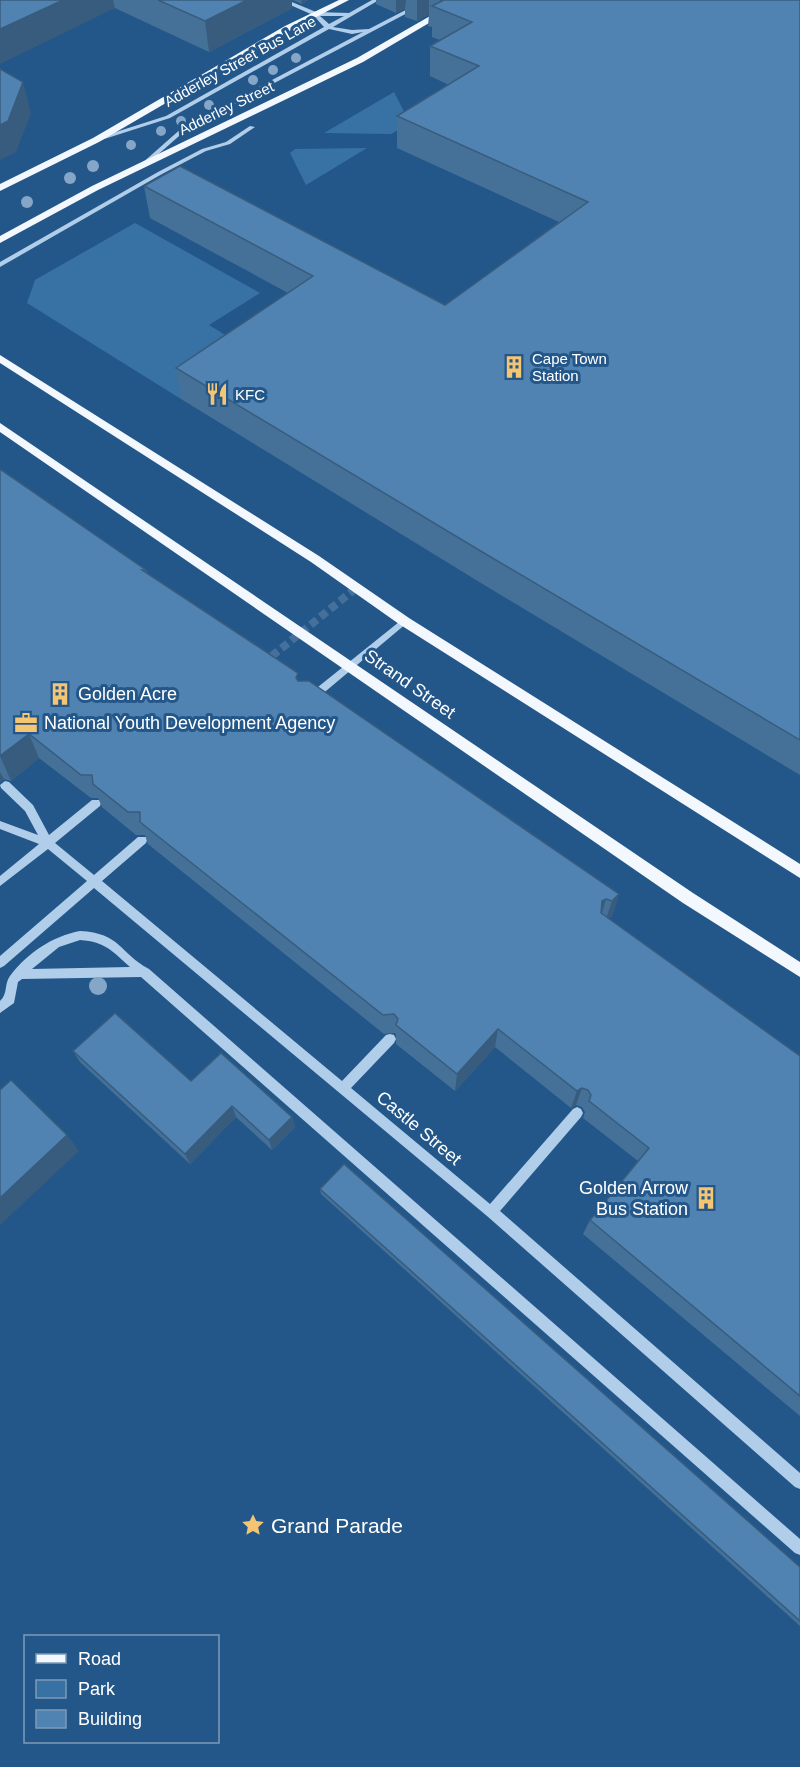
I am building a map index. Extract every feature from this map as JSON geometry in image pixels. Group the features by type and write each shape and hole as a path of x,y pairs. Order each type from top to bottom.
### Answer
{"main road":[{"name":"Adderley Street","path":"0,188 96,140 315,14 345,0"},
{"name":"Adderley Street","path":"0,240 95,188 360,60 464,0"},
{"path":"0,358 315,559 404,621 800,872"},
{"name":"Strand Street","path":"0,427 688,898 800,970"}],"street":[{"path":"282,0 315,14"},
{"name":"Adderley Street Bus Lane","path":"96,140 168,117 376,0"},
{"name":"Adderley Street Bus Lane","path":"143,165 185,128 429,0"},
{"name":"Adderley Street Bus Lane","path":"315,14 351,13"},
{"name":"Adderley Street Bus Lane","path":"315,14 328,27 352,32 381,26"},
{"path":"0,265 160,173 204,150 228,143 252,127"},
{"path":"306,702 404,621"},
{"path":"5,785 29,808 48,843"},
{"path":"0,882 96,803"},
{"name":"Castle Street","path":"0,825 48,843 491,1212 800,1482"},
{"path":"0,963 142,840"},
{"path":"0,1008 10,999 13,980 58,942 81,933 95,935 108,941 800,1548"},
{"path":"19,974 145,972"},
{"path":"343,1088 390,1039"},
{"path":"491,1212 577,1113"}],"green space":[{"path":"394,92 410,123 391,134 324,133"},
{"path":"367,148 306,185 290,153 295,149"},
{"path":"135,223 260,293 209,325 240,344 181,399 27,303 35,280"}],"building":[{"path":"0,0 63,0 0,29"},
{"path":"158,0 247,0 205,21"},
{"name":"Cape Town Station","path":"440,0 800,0 800,740 176,368 313,276 144,186 180,166 445,305 588,202 397,116 479,66 430,46 472,22 432,6 442,1"},
{"path":"0,69 23,82 8,121 0,125"},
{"path":"0,469 146,570 142,570 298,673 296,678 298,681 309,681 619,894 612,901 606,899 602,901 601,913 800,1056 800,1396 590,1220 649,1148 589,1101 591,1095 588,1090 582,1088 577,1091 498,1029 457,1074 396,1025 398,1019 394,1014 383,1015 140,822 140,812 128,812 93,784 92,775 81,775 29,734 0,756"},
{"path":"115,1013 191,1081 221,1053 292,1117 269,1140 232,1106 185,1154 73,1051"},
{"path":"11,1080 67,1135 0,1198 0,1090"},
{"path":"344,1164 800,1567 800,1621 320,1189"}],"tunnel":[{"path":"262,664 355,589"}],"place":[{"name":"Cape Town Station","path":"514,367"},
{"name":"KFC","path":"217,394"},
{"name":"Golden Acre","path":"60,694"},
{"name":"National Youth Development Agency","path":"26,723"},
{"name":"Golden Arrow Bus Station","path":"706,1198"},
{"name":"Grand Parade","path":"253,1525"}]}
